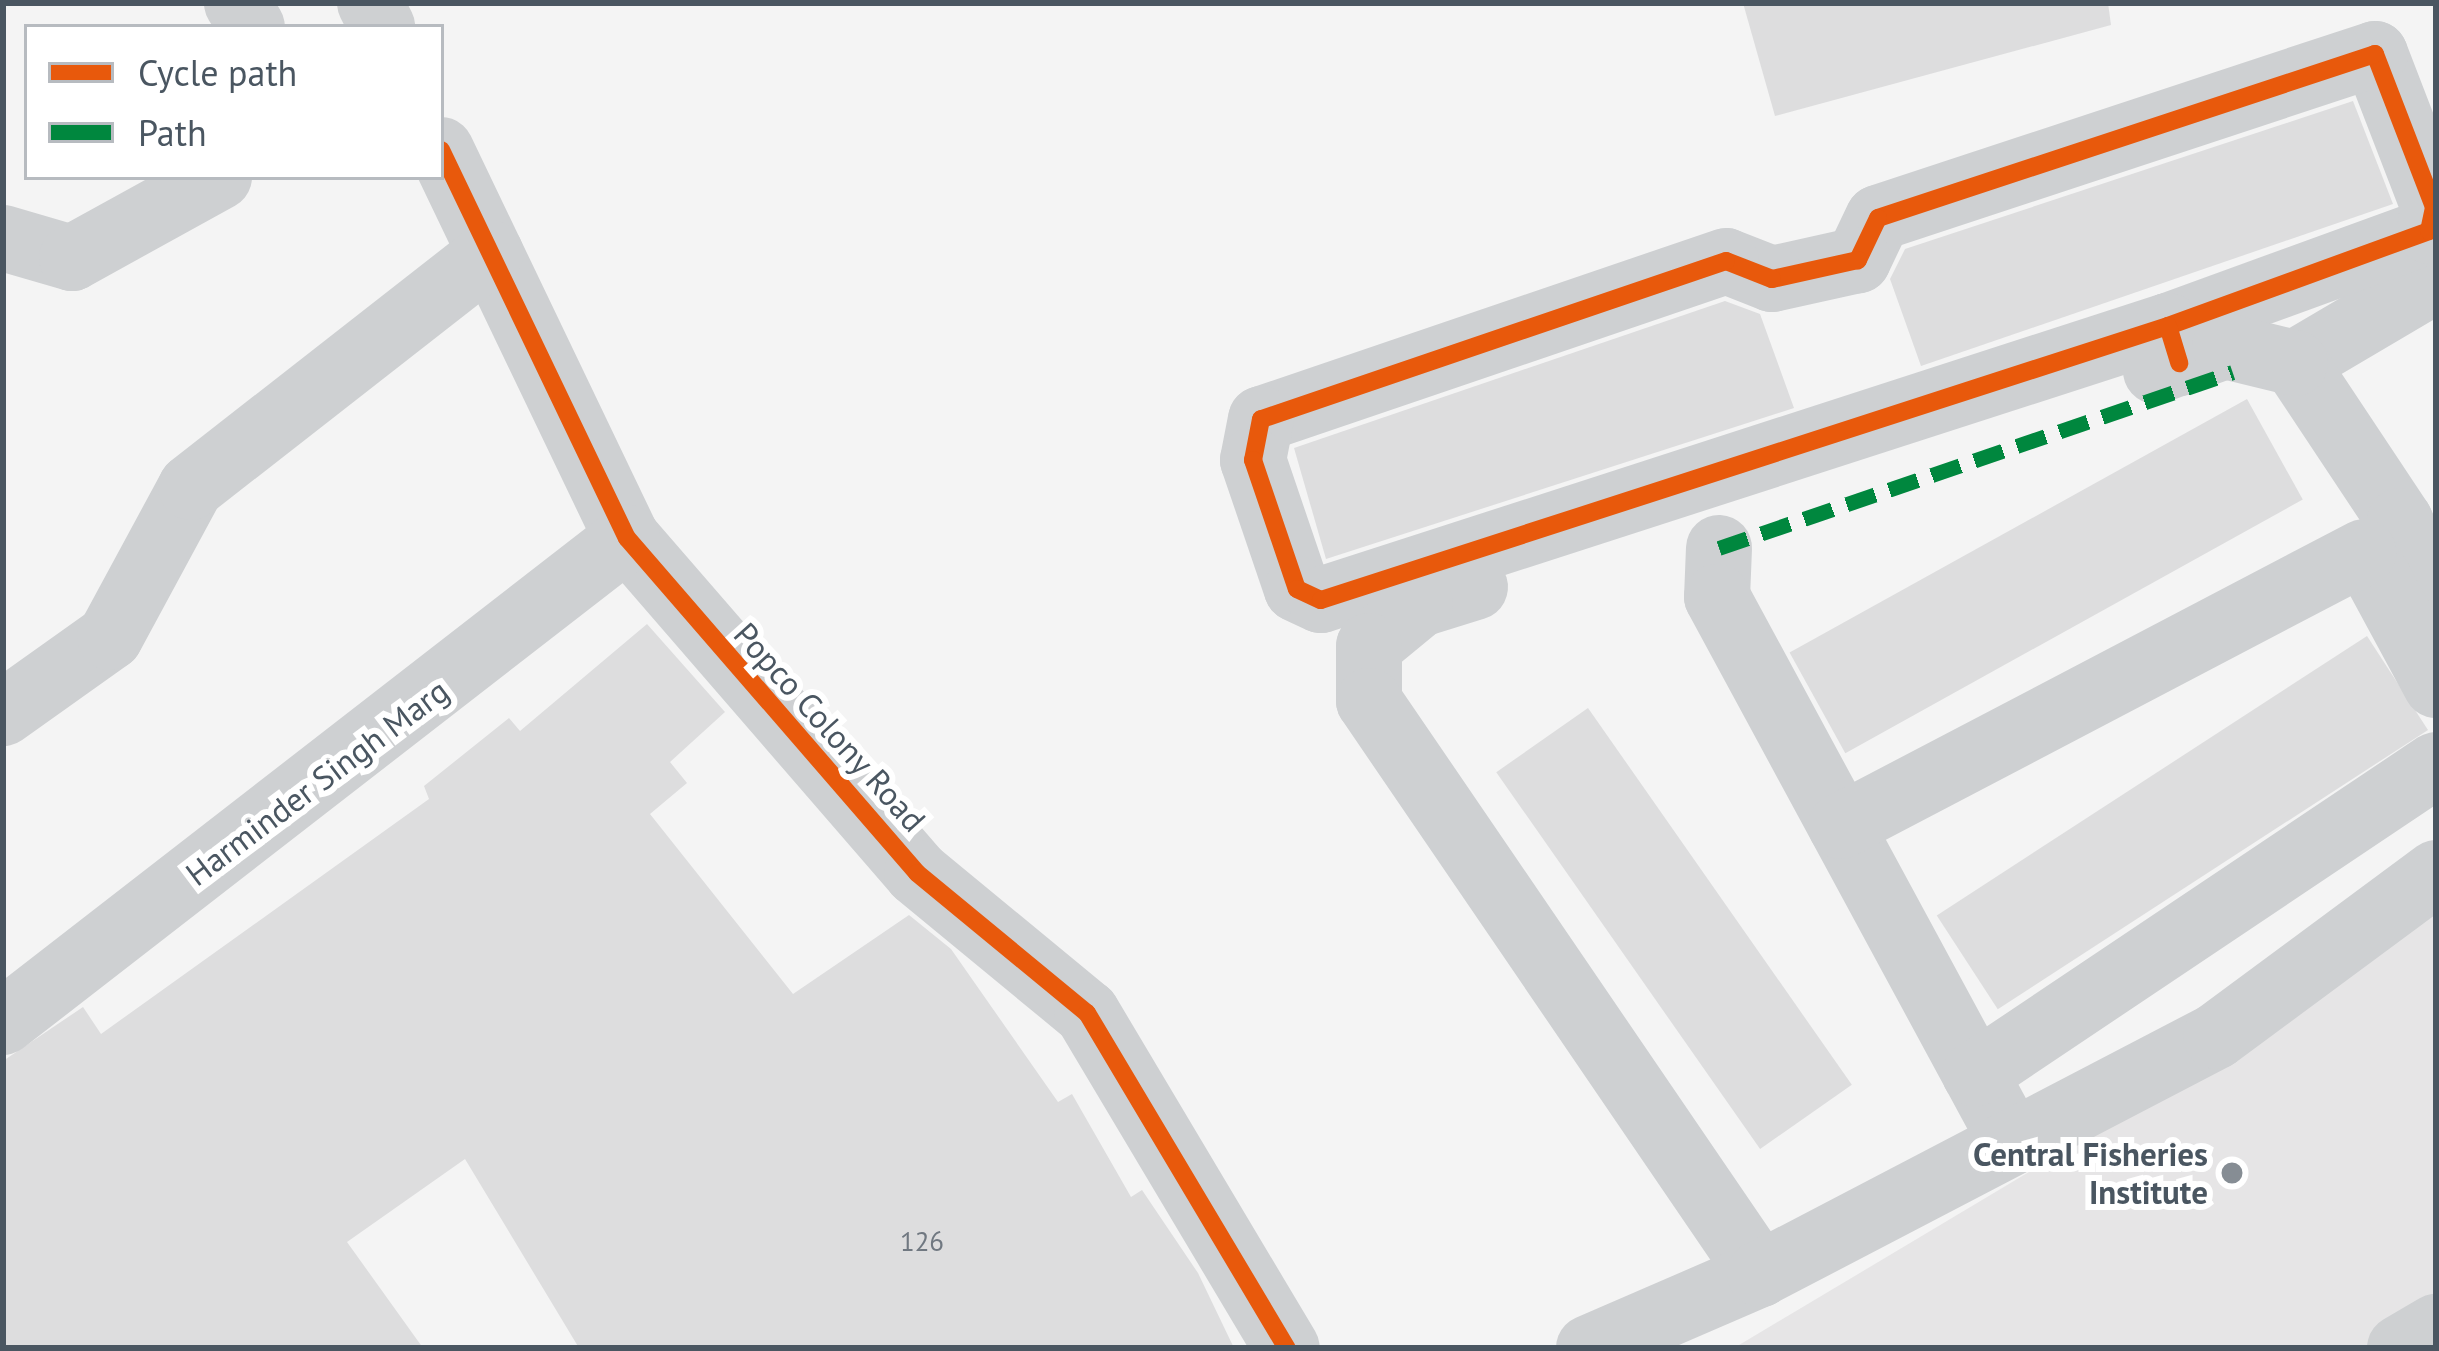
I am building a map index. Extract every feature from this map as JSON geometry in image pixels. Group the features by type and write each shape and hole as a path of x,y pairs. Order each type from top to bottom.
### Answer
{"street":[{"path":"2219,356 2429,231 2434,207 2375,54 1878,218 1858,260 1772,280 1726,261 1261,418 1252,436 1297,589 1322,600 1577,535 2219,356 2436,280"},
{"name":"Popco Colony Road","path":"444,156 627,538 917,873 1087,1013 1287,1348"},
{"path":"3,238 72,258 214,180"},
{"path":"3,713 110,637 191,487 490,253"},
{"path":"2219,356 2287,411 2436,685"},
{"path":"2219,356 2400,521 2436,599"},
{"path":"1577,535 1420,604 1369,646 1369,701 1760,1274"},
{"name":"Harminder Singh Marg","path":"3,1022 627,538"},
{"path":"1719,548 1717,597 2012,1142"},
{"path":"1840,826 2364,552"},
{"path":"1976,1074 2436,765"},
{"path":"1589,1348 1760,1274 2216,1036 2436,873"},
{"path":"2400,1348 2436,1327"}],"shaded area":[{"name":"Central Fisheries Institute","path":"2436,909 2436,1348 1734,1348 2321,998"}],"building":[{"path":"1743,3 2108,3 2111,25 1775,116"},
{"path":"2353,101 2393,204 1921,366 1890,279 1905,249"},
{"path":"1725,301 1760,314 1794,408 1326,559 1294,448"},
{"path":"2247,399 2303,500 1845,753 1790,653"},
{"path":"647,624 725,712 670,762 687,783 650,814 793,994 909,915 951,949 1058,1102 1072,1094 1131,1197 1142,1190 1198,1273 1234,1348 579,1348 465,1159 347,1242 423,1348 3,1348 3,1061 83,1007 101,1034 429,799 424,786 509,718 520,731"},
{"path":"2367,636 2428,730 1998,1009 1937,915"},
{"path":"1588,708 1852,1085 1760,1149 1496,772"}],"marked path":[{"path":"1719,548 2233,372"}],"cycle path":[{"path":"2168,326 2429,231 2434,207 2375,54 1878,218 1858,260 1772,279 1726,261 1261,419 1253,460 1297,589 1321,600 2168,326 2179,363"},
{"path":"444,156 627,538 917,873 1087,1013 1287,1348"}],"place":[{"name":"Central Fisheries Institute","path":"2232,1173"}]}
